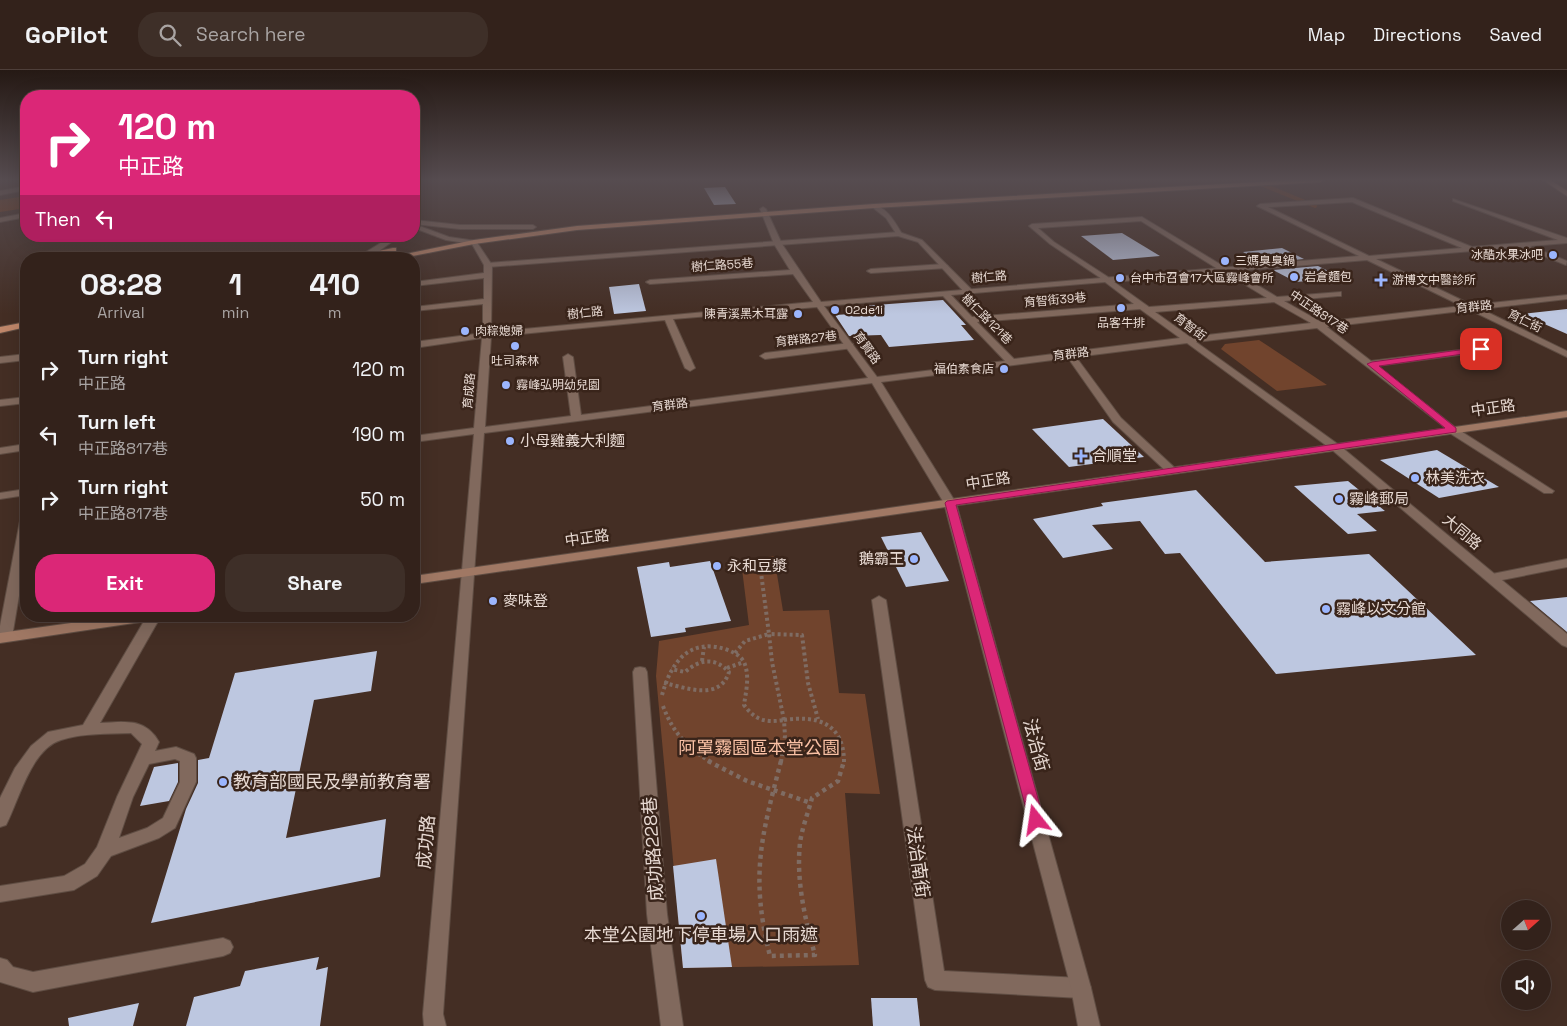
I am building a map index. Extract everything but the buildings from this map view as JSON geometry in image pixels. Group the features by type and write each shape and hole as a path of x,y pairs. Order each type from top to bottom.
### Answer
{"main road":[{"path":"380,252 448,239 532,227 569,225"},
{"path":"420,252 474,242 617,225"},
{"path":"0,322 20,318"},
{"path":"0,330 20,326"}],"street":[{"path":"438,225 460,227 532,227"},
{"name":"育賢路","path":"770,225 778,244 795,272 874,380 950,503"},
{"path":"892,225 898,234"},
{"name":"中正路817巷","path":"1032,226 1054,225"},
{"name":"中正路817巷","path":"1151,225 1318,324 1372,364 1452,430 1548,491"},
{"name":"育仁街","path":"1299,225 1567,354"},
{"name":"育仁街","path":"1412,225 1472,249"},
{"path":"1522,225 1567,241"},
{"name":"育智街","path":"1032,226 1052,243 1105,279 1335,447"},
{"path":"420,228 448,239 474,242 488,270"},
{"path":"420,283 488,270 898,234 920,241 969,292"},
{"name":"樹仁路","path":"420,343 668,317 1567,241"},
{"path":"372,252 388,242"},
{"path":"1520,245 1566,263"},
{"path":"871,271 944,266"},
{"name":"育成路","path":"469,572 478,429 487,335 488,270"},
{"name":"樹仁路55巷","path":"650,282 795,272"},
{"name":"樹仁路121巷","path":"945,294 1011,362"},
{"name":"育智街39巷","path":"970,320 1338,294"},
{"name":"育群路","path":"420,438 576,416 1187,340 1567,297"},
{"path":"420,308 488,300"},
{"path":"668,317 690,368"},
{"name":"育群路27巷","path":"765,356 850,346"},
{"path":"1372,364 1481,349"},
{"path":"1070,355 1118,420 1172,471"},
{"path":"568,357 576,416"},
{"path":"0,360 20,358"},
{"path":"0,403 20,401"},
{"name":"中正路","path":"420,579 1567,414"},
{"name":"大同路","path":"1335,447 1567,642"},
{"path":"0,451 20,448"},
{"path":"0,496 20,493"},
{"name":"法治街","path":"950,503 1081,988 1088,1026"},
{"path":"20,550 2,638 113,622"},
{"path":"1492,578 1567,563"},
{"name":"成功路","path":"435,1026 433,1014 469,572"},
{"name":"法治南街","path":"879,600 935,980 1081,988"},
{"path":"88,730 151,622"},
{"name":"成功路228巷","path":"640,672 657,914 672,1026"},
{"path":"0,820 11,791 36,750 53,736 88,730 134,727 151,742 125,797 105,851 91,870 67,884 0,894"},
{"path":"105,851 153,833 169,823 188,782 188,758 176,754 143,759"},
{"path":"0,967 7,975 33,982 223,947"}],"path":[{"path":"760,566 769,634 769,649 785,726 781,765 772,792 757,862 760,919 770,956 815,955 806,924 800,882 800,844 811,803 812,798 838,782 844,761 844,750 838,736 831,727 818,719 805,717 767,720 755,717 744,705 748,680 744,662 735,653 720,647 704,647 690,650 670,669 664,683 662,696 664,714 676,734 701,756 734,776 772,792 811,803"},
{"path":"735,653 745,642 769,634 802,635 808,683 818,719"},
{"path":"702,661 704,647"},
{"path":"664,683 703,691 715,691 722,688 728,680 730,672 718,662 702,661 691,666 685,672 670,669"},
{"path":"727,668 744,662"}],"green space":[{"path":"1259,340 1327,385 1277,391 1221,349 1225,344"},
{"name":"阿罩霧園區本堂公園","path":"774,556 783,611 829,610 839,693 865,694 880,794 845,793 859,965 683,968 656,676 659,641 749,625 741,561"}],"place":[{"name":"冰酷水果冰吧","path":"1553,255"},
{"name":"三媽臭臭鍋","path":"1225,261"},
{"name":"岩倉麵包","path":"1294,277"},
{"name":"台中市召會17大區霧峰會所","path":"1120,278"},
{"name":"游博文中醫診所","path":"1381,280"},
{"name":"品客牛排","path":"1121,308"},
{"name":"O2de1i","path":"835,310"},
{"name":"陳青溪黑木耳露","path":"798,314"},
{"name":"肉粽媳婦","path":"465,331"},
{"name":"吐司森林","path":"515,346"},
{"name":"福伯素食店","path":"1004,369"},
{"name":"霧峰弘明幼兒園","path":"506,385"},
{"name":"小母雞義大利麵","path":"510,441"},
{"name":"合順堂","path":"1081,456"},
{"name":"林美洗衣","path":"1415,478"},
{"name":"霧峰郵局","path":"1339,499"},
{"name":"鵝霸王","path":"914,559"},
{"name":"永和豆漿","path":"717,566"},
{"name":"麥味登","path":"493,601"},
{"name":"霧峰以文分館","path":"1326,609"},
{"name":"教育部國民及學前教育署","path":"223,782"},
{"name":"本堂公園地下停車場入口雨遮","path":"701,916"}],"route":[{"path":"1036,820 950,503 1452,430 1372,364 1481,349"}]}
